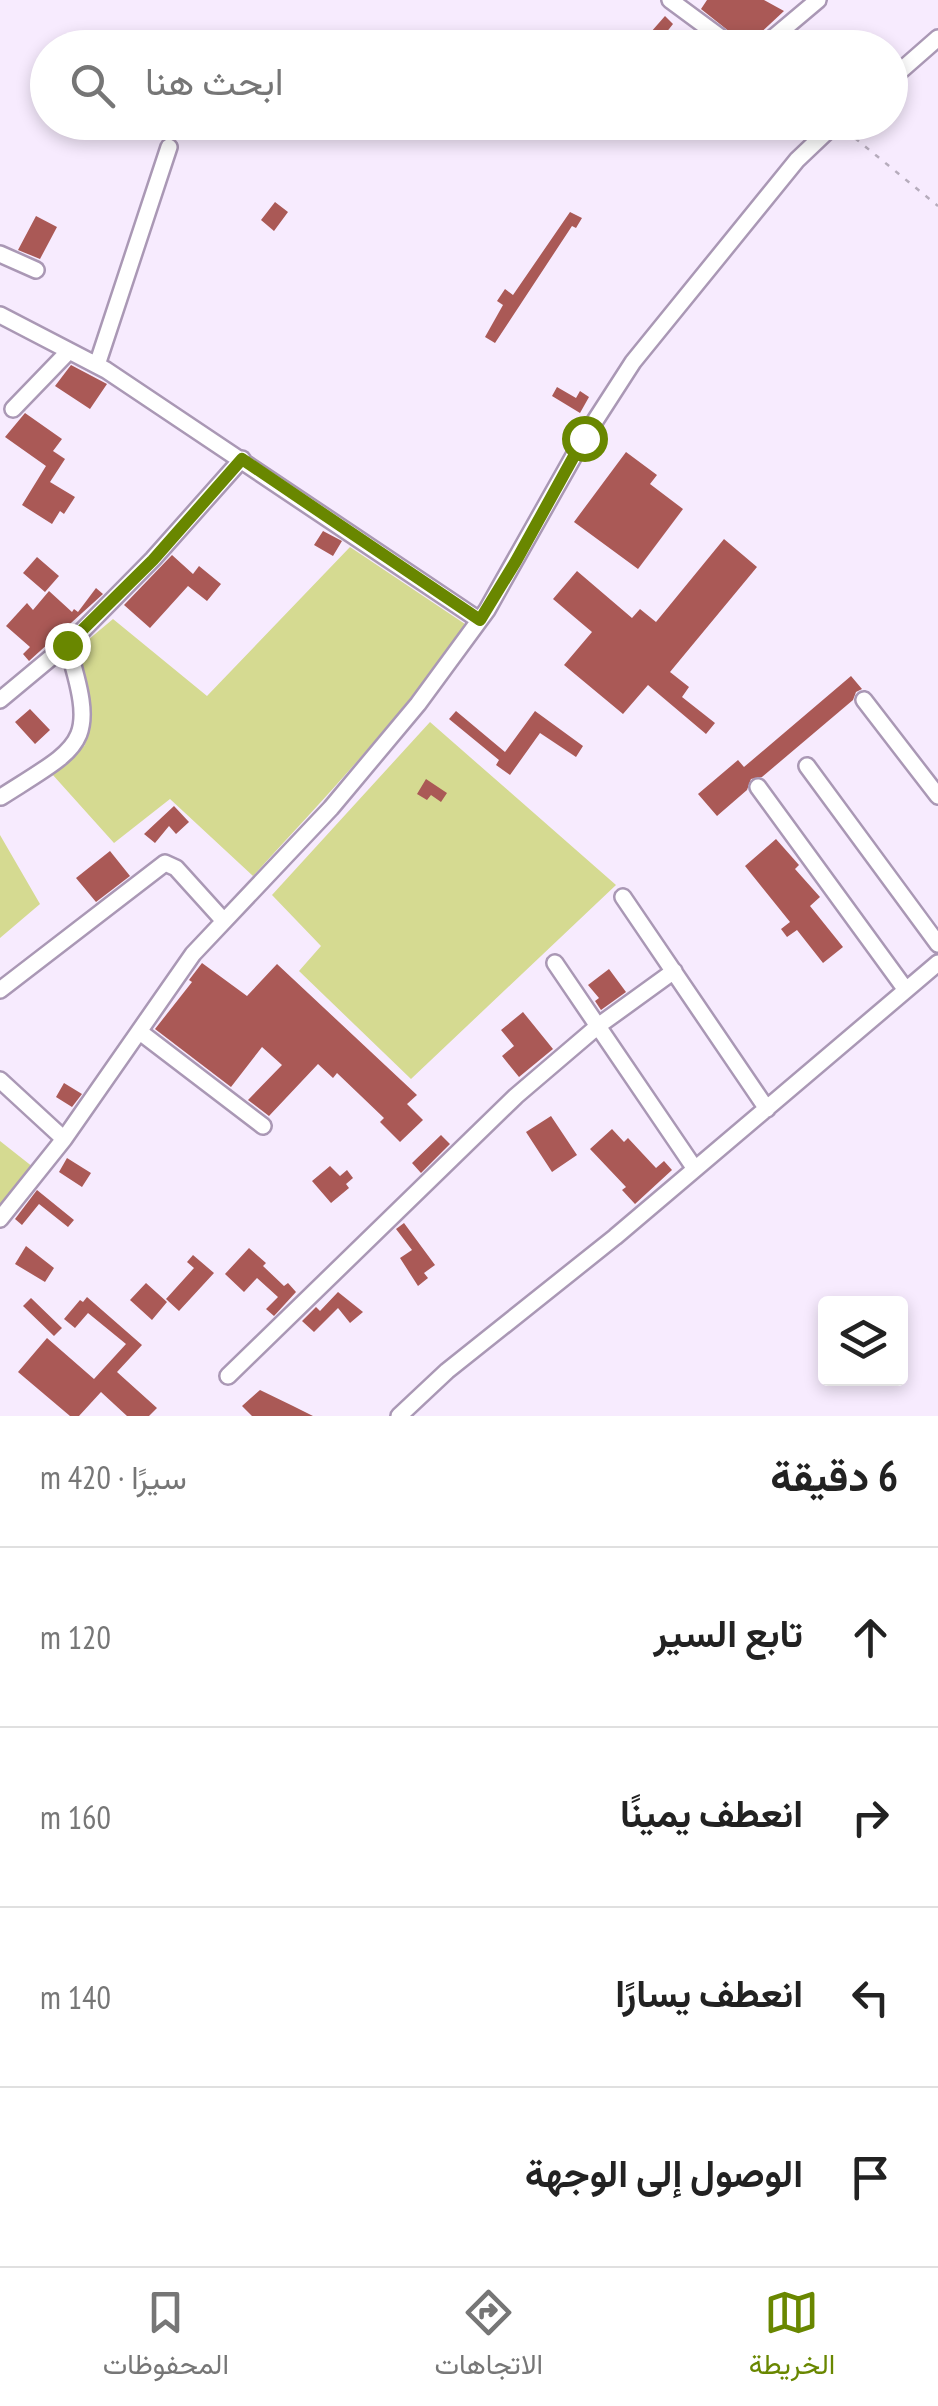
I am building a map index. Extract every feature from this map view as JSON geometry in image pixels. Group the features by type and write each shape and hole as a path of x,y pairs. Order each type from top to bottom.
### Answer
{"street":[{"path":"670,0 711,30"},
{"path":"782,30 818,0"},
{"path":"908,64 938,38"},
{"path":"0,1219 64,1139 193,954 331,808 418,704 480,620 584,438 633,362 797,160 818,140"},
{"path":"97,366 169,147"},
{"path":"0,254 36,270"},
{"path":"0,315 97,366 480,620"},
{"path":"13,409 69,351"},
{"path":"0,700 67,645 153,560 242,459"},
{"path":"1,797 68,750 82,732 81,692 67,645"},
{"path":"864,700 938,796"},
{"path":"806,766 938,944"},
{"path":"758,788 906,990"},
{"path":"0,990 165,863 176,868 223,920"},
{"path":"622,897 767,1109"},
{"path":"399,1416 447,1371 695,1169 938,963"},
{"path":"555,964 695,1169"},
{"path":"228,1376 462,1147 598,1026 674,971"},
{"path":"140,1032 263,1126"},
{"path":"0,1080 64,1139"}],"path":[{"path":"857,140 938,206"}],"green space":[{"path":"350,547 465,624 416,691 253,876 170,799 114,843 52,774 85,745 89,708 76,650 113,619 207,696"},
{"path":"430,722 616,885 411,1079 299,971 321,946 272,895"},
{"path":"0,835 40,904 0,938"},
{"path":"0,1141 38,1171 0,1218"}],"building":[{"path":"707,0 764,0 784,11 764,30 727,30 701,9"},
{"path":"665,16 673,24 668,30 653,30"},
{"path":"275,202 288,212 274,231 261,220"},
{"path":"570,212 582,218 576,228 572,226 495,343 485,337 503,305 497,301 505,289 513,295"},
{"path":"36,216 57,227 40,259 18,250"},
{"path":"71,365 107,384 90,409 55,386"},
{"path":"557,387 576,398 580,391 589,397 580,413 552,396"},
{"path":"25,413 62,439 53,451 65,459 50,482 75,497 52,524 22,505 46,466 5,437"},
{"path":"626,452 657,475 650,484 683,509 638,569 574,522"},
{"path":"323,531 342,541 333,556 314,545"},
{"path":"724,539 757,567 670,672 689,687 682,697 715,723 706,734 648,685 623,714 564,665 592,632 553,599 577,571 632,618 640,609 656,622"},
{"path":"172,555 193,574 199,566 221,584 207,601 188,586 150,628 124,605"},
{"path":"37,557 59,576 45,592 23,573"},
{"path":"96,588 103,594 29,661 23,654 30,647 6,626 27,603 33,610 49,591 72,612 78,612"},
{"path":"851,676 862,689 853,700 762,777 751,779 747,790 717,816 698,794 738,760 744,767"},
{"path":"30,709 50,730 35,744 15,722"},
{"path":"456,711 505,752 535,711 583,746 576,757 540,733 510,775 496,765 499,760 449,719"},
{"path":"426,779 447,793 441,802 431,795 427,800 417,794"},
{"path":"174,806 189,822 176,834 169,826 155,843 144,834"},
{"path":"776,839 820,897 810,906 843,947 823,963 797,930 787,937 781,929 790,922 745,866"},
{"path":"110,851 130,876 96,902 76,878"},
{"path":"202,963 247,996 277,964 417,1095 407,1104 423,1120 400,1142 380,1122 384,1118 337,1073 333,1078 318,1064 269,1116 248,1100 282,1065 262,1047 231,1087 155,1029"},
{"path":"609,969 626,992 601,1010 595,1001 599,998 588,985"},
{"path":"523,1012 553,1049 519,1077 502,1056 514,1046 501,1030"},
{"path":"64,1083 82,1094 72,1107 56,1097"},
{"path":"551,1116 577,1155 552,1172 526,1132"},
{"path":"612,1129 624,1142 628,1138 656,1168 664,1161 672,1170 635,1204 622,1190 626,1187 590,1149"},
{"path":"441,1135 450,1144 421,1173 412,1163"},
{"path":"67,1158 91,1173 82,1187 59,1172"},
{"path":"330,1166 340,1176 347,1170 353,1178 346,1184 349,1188 331,1203 312,1181"},
{"path":"37,1190 74,1220 68,1227 39,1204 22,1225 15,1219"},
{"path":"404,1223 435,1265 424,1273 428,1278 418,1286 400,1258 412,1250 396,1229"},
{"path":"26,1246 54,1268 45,1282 15,1264"},
{"path":"249,1248 284,1286 288,1283 296,1292 274,1316 266,1309 278,1297 257,1278 244,1292 225,1274"},
{"path":"193,1255 214,1273 179,1311 166,1299 194,1268 187,1262"},
{"path":"146,1283 167,1302 152,1320 130,1300"},
{"path":"338,1292 363,1312 350,1323 338,1308 314,1332 302,1321 316,1307 320,1311"},
{"path":"87,1297 142,1345 117,1372 157,1408 149,1416 127,1416 101,1392 79,1416 70,1416 18,1372 47,1338 94,1379 126,1344 88,1313 75,1328 64,1319"},
{"path":"31,1298 62,1328 54,1336 23,1306"},
{"path":"260,1390 313,1416 252,1416 242,1406"}],"route":[{"path":"67,645 153,560 242,459 480,620 584,438"}]}
